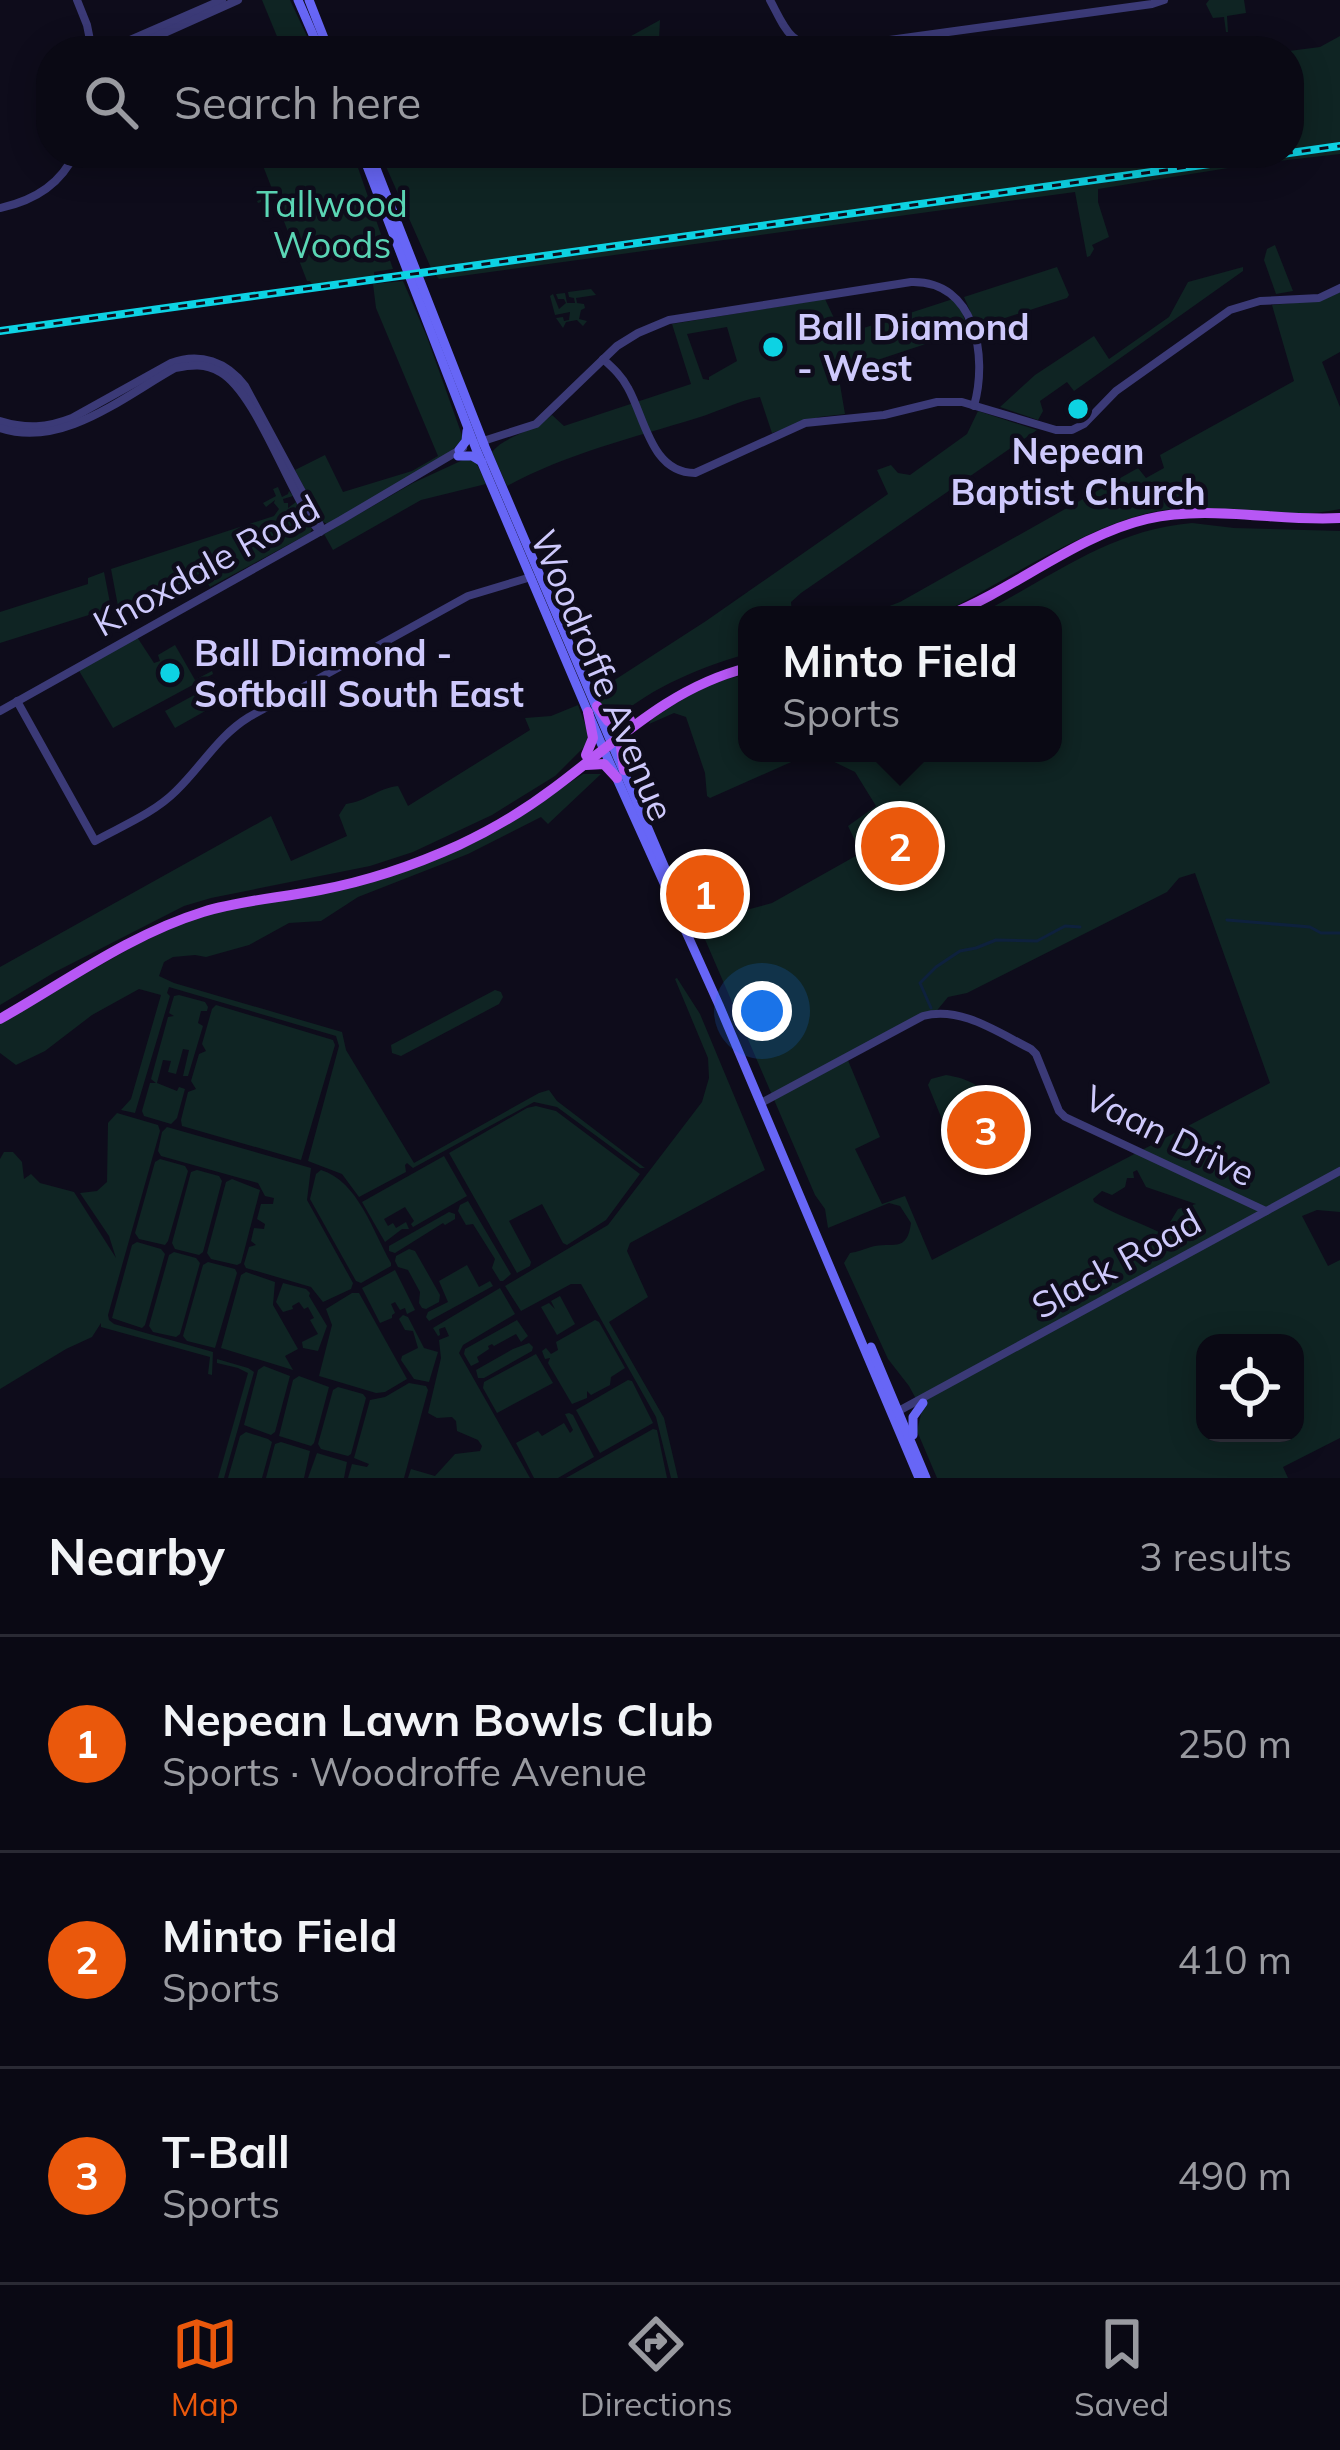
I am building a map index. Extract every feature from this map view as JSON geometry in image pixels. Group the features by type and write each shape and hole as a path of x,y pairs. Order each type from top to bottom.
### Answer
{"main road":[{"path":"298,0 314,36"},
{"path":"309,0 323,36"},
{"name":"Woodroffe Avenue","path":"372,168 480,445 922,1478"},
{"name":"Woodroffe Avenue","path":"421,294 467,425 480,445 482,462 536,576"},
{"path":"467,425 459,453 482,462"},
{"path":"966,606 1097,538 1151,518 1193,513 1340,521"},
{"path":"983,606 1097,545 1150,524 1194,519 1301,526 1340,521"},
{"path":"0,1015 176,915 240,896 356,876 448,843 530,798 689,681 738,666"},
{"path":"593,709 610,722 629,726"},
{"path":"584,760 593,735 593,709"},
{"path":"584,760 620,774 620,747 629,726"},
{"path":"913,1446 912,1420 923,1403"},
{"name":"Woodroffe Avenue","path":"896,1415 913,1446 922,1478"}],"street":[{"path":"77,0 90,36"},
{"path":"139,36 222,0"},
{"path":"158,36 238,0"},
{"path":"770,0 791,36"},
{"path":"919,36 1164,0"},
{"path":"0,208 46,189 66,168"},
{"name":"Knoxdale Road","path":"0,710 459,453 543,419 603,358 638,333 668,320 920,281 936,284 951,292 965,310 981,367 974,406"},
{"path":"603,358 628,386 660,456 684,473 701,472 805,423 884,415 937,402 1072,430 1116,391 1230,310 1260,301 1318,298 1340,288"},
{"path":"0,424 26,428 57,424 181,359 206,360 232,371 245,386 320,532"},
{"path":"17,701 95,841 165,801 224,735 249,717 468,596 536,576"},
{"name":"Vaan Drive","path":"764,1102 922,1016 946,1013 975,1021 1036,1054 1065,1117 1266,1211"},
{"name":"Slack Road","path":"896,1415 1340,1172"},
{"name":"Slack Road","path":"896,1415 982,1367"}],"green space":[{"path":"262,0 290,0 307,36 277,36"},
{"path":"1209,0 1244,0 1246,13 1227,16 1226,32 1224,17 1213,18 1206,4"},
{"path":"660,20 659,36 631,36"},
{"path":"1340,36 1340,143 1304,148 1304,49"},
{"path":"1340,150 1340,154 1304,155"},
{"name":"Tallwood Woods","path":"264,168 358,168 393,269 374,272 374,277 312,285 275,198 257,201 274,194"},
{"path":"387,168 1162,168 436,269 431,268"},
{"path":"1228,168 1098,189 1109,237 1092,245 1087,257 1075,192 439,279 435,274"},
{"path":"1275,245 1293,291 1276,294 1264,260 1267,249"},
{"path":"1057,267 1067,298 977,327 964,297"},
{"path":"1243,267 1074,391 1067,382 1040,401 1043,411 1038,420 1000,407 1035,375 1094,336 1109,359 1169,317 1188,282"},
{"path":"403,281 463,438 422,471 327,524 295,470 325,455 343,492 412,471 438,456 376,308 373,284"},
{"path":"591,289 596,295 576,298 585,308 579,319 587,321 583,326 577,320 566,322 563,328 556,318 569,320 570,312 555,315 550,296 553,294 559,309 566,303 556,294 565,293 567,303 575,303 568,292"},
{"path":"1340,291 1340,352 1322,362 1340,407 1340,509 1296,513 1186,508 1139,515 1085,536 956,606 890,606 1138,468 1146,478 1164,468 1160,455 1294,381 1272,305 1323,300"},
{"path":"825,299 842,335 953,299 968,330 838,373 845,414 819,417 772,433 760,397 576,456 507,486 492,452 552,415 564,426 691,384 672,324","holes":["727,327 737,361 709,380 703,379 687,334"]},
{"path":"978,411 1037,430 801,593 791,606 738,606 738,657 679,679 617,718 604,712 596,692 888,494 877,470 891,465 898,473 910,475 967,434"},
{"path":"465,459 476,462 486,484 421,500 333,550 324,534"},
{"path":"278,487 282,497 289,491 293,496 283,499 284,503 288,508 296,502 310,533 210,587 201,573 162,593 118,606 111,569 274,516 279,509 275,500 266,507 263,503 276,496 273,489"},
{"path":"1192,523 1340,531 1340,1212 1317,1210 1302,1216 1328,1266 1340,1260 1340,1438 1283,1467 1288,1478 937,1478 917,1431 922,1410 888,1359 844,1263 850,1253 902,1243 911,1223 900,1206 889,1203 828,1228 825,1209 698,923 772,903 861,853 848,826 876,806 855,772 834,762 1062,762 1062,606 993,606 1106,546 1162,527","holes":["1195,873 1270,1083 932,1260 905,1196 882,1204 855,1149 880,1137 847,1058 934,1014 948,997 967,993 1167,892 1179,878","1137,1170 1146,1187 1196,1204 1178,1209 1163,1234 1093,1199 1102,1191 1112,1195 1125,1187"]},
{"path":"104,572 111,608 0,643 0,612 88,584 88,578"},
{"path":"137,637 154,663 175,645 195,680 213,674 113,728 78,669"},
{"path":"738,677 738,762 791,762 710,798 686,717 674,713 649,724 719,681"},
{"path":"198,693 207,710 175,728 165,711"},
{"path":"578,705 588,732 586,745 555,776 492,815 413,852 370,866 184,906 0,1005 0,967 271,816 291,861 347,836 339,815 346,804 398,786 408,806 530,730 525,718 551,716"},
{"path":"583,774 601,774 548,824 541,817 468,854 358,897 321,921 289,923 249,945 206,957 173,957 164,962 159,976 342,1032 346,1050 414,1163 549,1090 645,1168 557,1107 534,1102 413,1168 407,1163 406,1172 359,1197 342,1174 308,1161 339,1046 336,1036 169,987 135,1113 121,1110 131,1099 161,995 139,989 16,1065 0,1053 0,1022 138,944 214,912 363,884 500,828"},
{"path":"677,978 700,1014 765,1170 630,1243 627,1251 648,1297 609,1322 664,1418 678,1478 671,1478 656,1417 581,1284 571,1284 521,1311 505,1286 608,1225 702,1102 709,1078 708,1058"},
{"path":"495,990 503,997 499,1004 401,1056 392,1053 391,1045"},
{"path":"174,996 208,1007 201,1011 198,1023 203,1026 188,1076 183,1076 189,1050 183,1049 176,1074 168,1072 171,1061 163,1060 157,1083 177,1091 185,1089 171,1124 144,1116 142,1111 150,1083 156,1083 151,1079 168,1017 174,1016 169,1013"},
{"path":"216,1005 333,1040 301,1160 182,1126"},
{"path":"946,1075 982,1090 993,1107 1005,1148 966,1165 959,1161 928,1085 931,1079"},
{"path":"536,1106 556,1111 640,1174 606,1220 567,1245 542,1204 509,1221 531,1262 517,1273 449,1153"},
{"path":"117,1113 158,1125 160,1131 109,1320 213,1352 212,1375 208,1374 210,1357 101,1327 101,1323 92,1337 0,1389 0,1159 4,1152 13,1152 22,1162 24,1179 31,1174 40,1183 74,1192 116,1258 109,1236 80,1193 97,1191 107,1182 108,1123"},
{"path":"167,1127 311,1168 307,1200 353,1283 351,1289 323,1302 311,1287 246,1268 249,1247 256,1245 251,1241 254,1228 264,1229 265,1224 257,1219 261,1204 273,1204 274,1198 265,1196 258,1183 161,1156 158,1151"},
{"path":"444,1156 467,1196 413,1227 405,1207 384,1219 396,1228 406,1222 409,1229 385,1242 362,1202"},
{"path":"160,1159 188,1171 165,1245 139,1239 135,1233 155,1162"},
{"path":"321,1170 355,1196 391,1263 361,1283 310,1199"},
{"path":"191,1172 222,1181 199,1255 175,1249 172,1243"},
{"path":"232,1179 260,1190 237,1265 211,1259 207,1253 226,1182"},
{"path":"468,1201 511,1274 503,1281 492,1268 495,1259 473,1224 466,1225 458,1211"},
{"path":"449,1212 455,1219 395,1253 389,1251 389,1246"},
{"path":"137,1242 165,1254 142,1328 112,1318 132,1245"},
{"path":"409,1249 415,1251 440,1295 439,1302 426,1309 419,1303 420,1292 408,1270 395,1261"},
{"path":"174,1252 200,1263 176,1337 153,1332 149,1326 169,1255"},
{"path":"208,1262 237,1273 215,1348 183,1336 203,1265"},
{"path":"467,1265 479,1287 490,1281 493,1286 429,1321 428,1312 448,1302 439,1281"},
{"path":"395,1270 415,1310 407,1314 395,1302 392,1318 380,1323 362,1288"},
{"path":"246,1272 275,1282 273,1305 298,1349 285,1356 293,1370 221,1348 241,1275"},
{"path":"283,1283 306,1289 327,1326 318,1351 303,1348 302,1342 318,1334 308,1307 304,1309 299,1302 283,1312 276,1302"},
{"path":"500,1288 515,1314 463,1345 459,1353 530,1478 408,1478 411,1469 435,1476 455,1454 480,1451 478,1440 457,1431 452,1417 428,1413 441,1358 439,1340 449,1336 445,1327 438,1336 433,1328"},
{"path":"359,1293 407,1379 385,1392 319,1376 332,1325 326,1309"},
{"path":"560,1296 575,1324 557,1335 541,1307 549,1303 555,1309 551,1301"},
{"path":"403,1315 424,1348 438,1352 429,1382 414,1379 401,1360 418,1348 413,1331 405,1330 399,1319"},
{"path":"517,1320 528,1336 521,1342 516,1334 488,1346 471,1366 465,1349"},
{"path":"595,1320 625,1368 611,1377 610,1385 591,1395 587,1391 587,1398 572,1404 542,1351 558,1350 556,1342"},
{"path":"529,1343 532,1351 478,1378 476,1370"},
{"path":"536,1354 553,1383 497,1413 484,1382"},
{"path":"217,1359 254,1372 224,1478 218,1478 248,1373 217,1363"},
{"path":"264,1366 290,1376 271,1435 244,1425 258,1370"},
{"path":"299,1376 329,1387 311,1446 279,1436 293,1380"},
{"path":"628,1380 653,1423 600,1453 576,1410"},
{"path":"409,1383 428,1390 404,1478 348,1478 352,1464 369,1464 354,1458 370,1400"},
{"path":"338,1387 366,1398 348,1456 318,1444 333,1390"},
{"path":"569,1413 594,1457 558,1478 534,1478 516,1443 564,1423 570,1433 573,1430 565,1414"},
{"path":"653,1429 667,1478 566,1478"},
{"path":"246,1432 272,1442 262,1478 228,1478 240,1436"},
{"path":"275,1444 310,1451 304,1478 266,1478"},
{"path":"317,1453 347,1462 344,1478 308,1478"}],"waterway":[{"path":"1227,920 1340,933"},
{"path":"931,1008 920,983 960,951 996,940 1037,941 1065,926 1080,927"}],"railway":[{"path":"1304,151 1340,146"},
{"path":"0,331 1181,168"}],"place":[{"name":"Ball Diamond - West","path":"773,347"},
{"name":"Nepean Baptist Church","path":"1078,409"},
{"name":"Ball Diamond - Softball South East","path":"170,673"},
{"name":"Minto Field","path":"900,846"},
{"name":"Nepean Lawn Bowls Club","path":"705,894"},
{"name":"T-Ball","path":"986,1130"}]}
